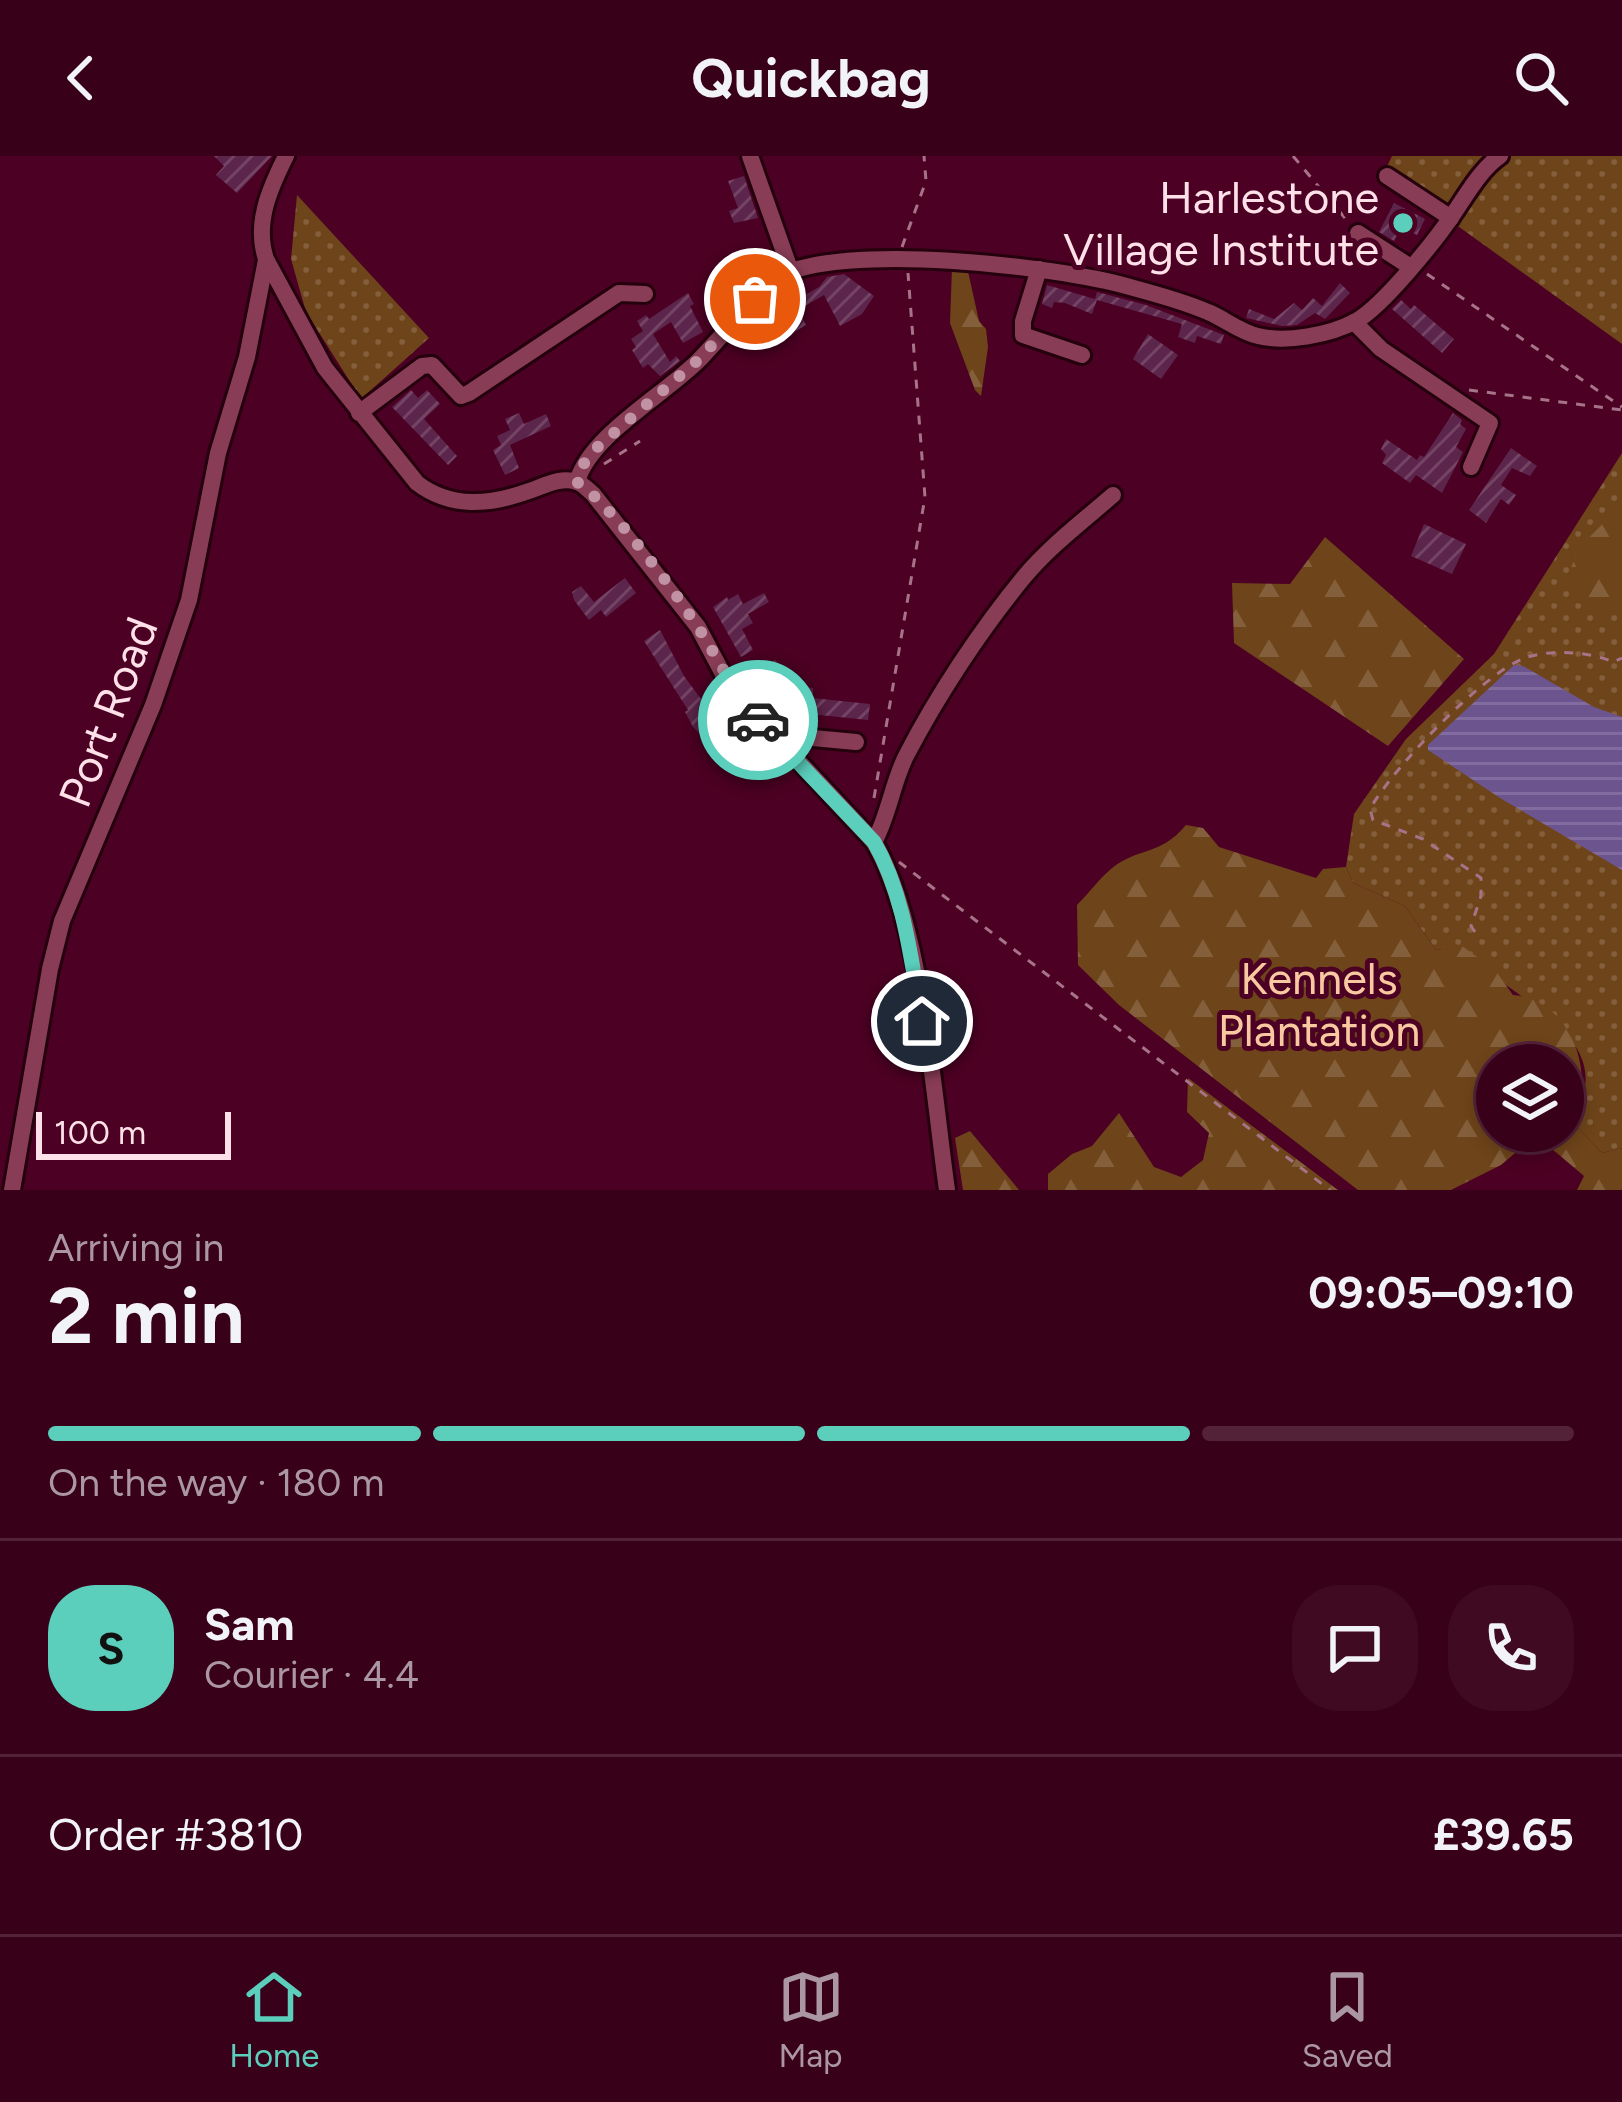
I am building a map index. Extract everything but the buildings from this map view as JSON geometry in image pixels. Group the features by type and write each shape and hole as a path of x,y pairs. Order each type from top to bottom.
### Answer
{"street":[{"name":"Port Road","path":"12,1190 62,922 153,705 189,600 218,453 247,357 266,259 260,242 261,223 286,156"},
{"path":"750,156 790,269"},
{"path":"266,259 325,368 417,483 436,497 463,503 492,501 578,477 593,451 698,360 790,269 839,260 1039,269 1133,287 1202,309 1258,336 1283,339 1354,322 1409,266 1423,259 1500,156"},
{"path":"1387,176 1450,218"},
{"path":"1358,233 1409,266"},
{"path":"1039,269 1023,335 1082,355"},
{"path":"359,413 422,366 432,364 461,396 469,393 619,293 645,294"},
{"path":"1354,322 1381,349 1490,423 1471,467"},
{"path":"578,477 698,627 731,689 874,842 886,864 906,934 946,1190"},
{"path":"874,842 900,768 964,662 1024,577 1113,494"},
{"path":"782,748 802,737 856,742"}],"path":[{"path":"874,799 925,497 908,265 897,260 926,182 924,156"},
{"path":"1293,156 1358,233"},
{"path":"1409,266 1418,267 1622,408"},
{"path":"1438,386 1622,408"},
{"path":"578,477 640,441"},
{"path":"1475,932 1472,926 1483,889 1481,878 1423,839 1373,820 1370,809 1411,752 1509,666 1542,653 1599,656 1613,662 1622,658"},
{"path":"874,842 1330,1190"}],"green space":[{"path":"1392,156 1622,156 1622,344 1384,173"},
{"path":"297,195 429,338 361,399 306,312 291,259"},
{"path":"967,267 988,347 981,396 950,323 952,268"},
{"path":"1622,453 1622,1148 1602,1153 1584,1134 1584,1044 1574,1044 1558,1025 1462,947 1436,950 1405,906 1353,883 1346,867 1354,814 1406,739 1494,654"},
{"path":"1622,504 1622,617 1584,603 1566,579 1580,547"},
{"path":"1325,537 1464,659 1388,746 1234,643 1232,583 1290,584"},
{"name":"Kennels Plantation","path":"1186,825 1203,828 1219,847 1316,878 1323,869 1346,867 1353,883 1405,906 1436,950 1462,946 1495,970 1513,995 1550,1010 1575,1044 1476,1044 1476,1152 1516,1152 1451,1190 1358,1190 1119,1005 1078,965 1077,905 1111,869"},
{"path":"1188,1078 1338,1190 1048,1190 1048,1174 1072,1154 1092,1146 1119,1113 1154,1167 1181,1177 1203,1160 1209,1133 1187,1112"},
{"path":"970,1131 1019,1190 963,1190 955,1138"},
{"name":"Kennels Plantation","path":"1584,1134 1602,1153 1622,1148 1622,1190 1577,1190 1584,1176 1556,1152 1584,1152"}],"shaded area":[{"path":"1514,665 1622,717 1622,870 1428,750"}],"way so far":[{"path":"755,299 698,360 593,451 577,482 593,494 663,580 698,627 731,689 758,720"}],"place":[{"name":"Harlestone Village Institute","path":"1403,223"}],"route":[{"path":"758,720 874,842 886,864 906,934 922,1021"}]}
